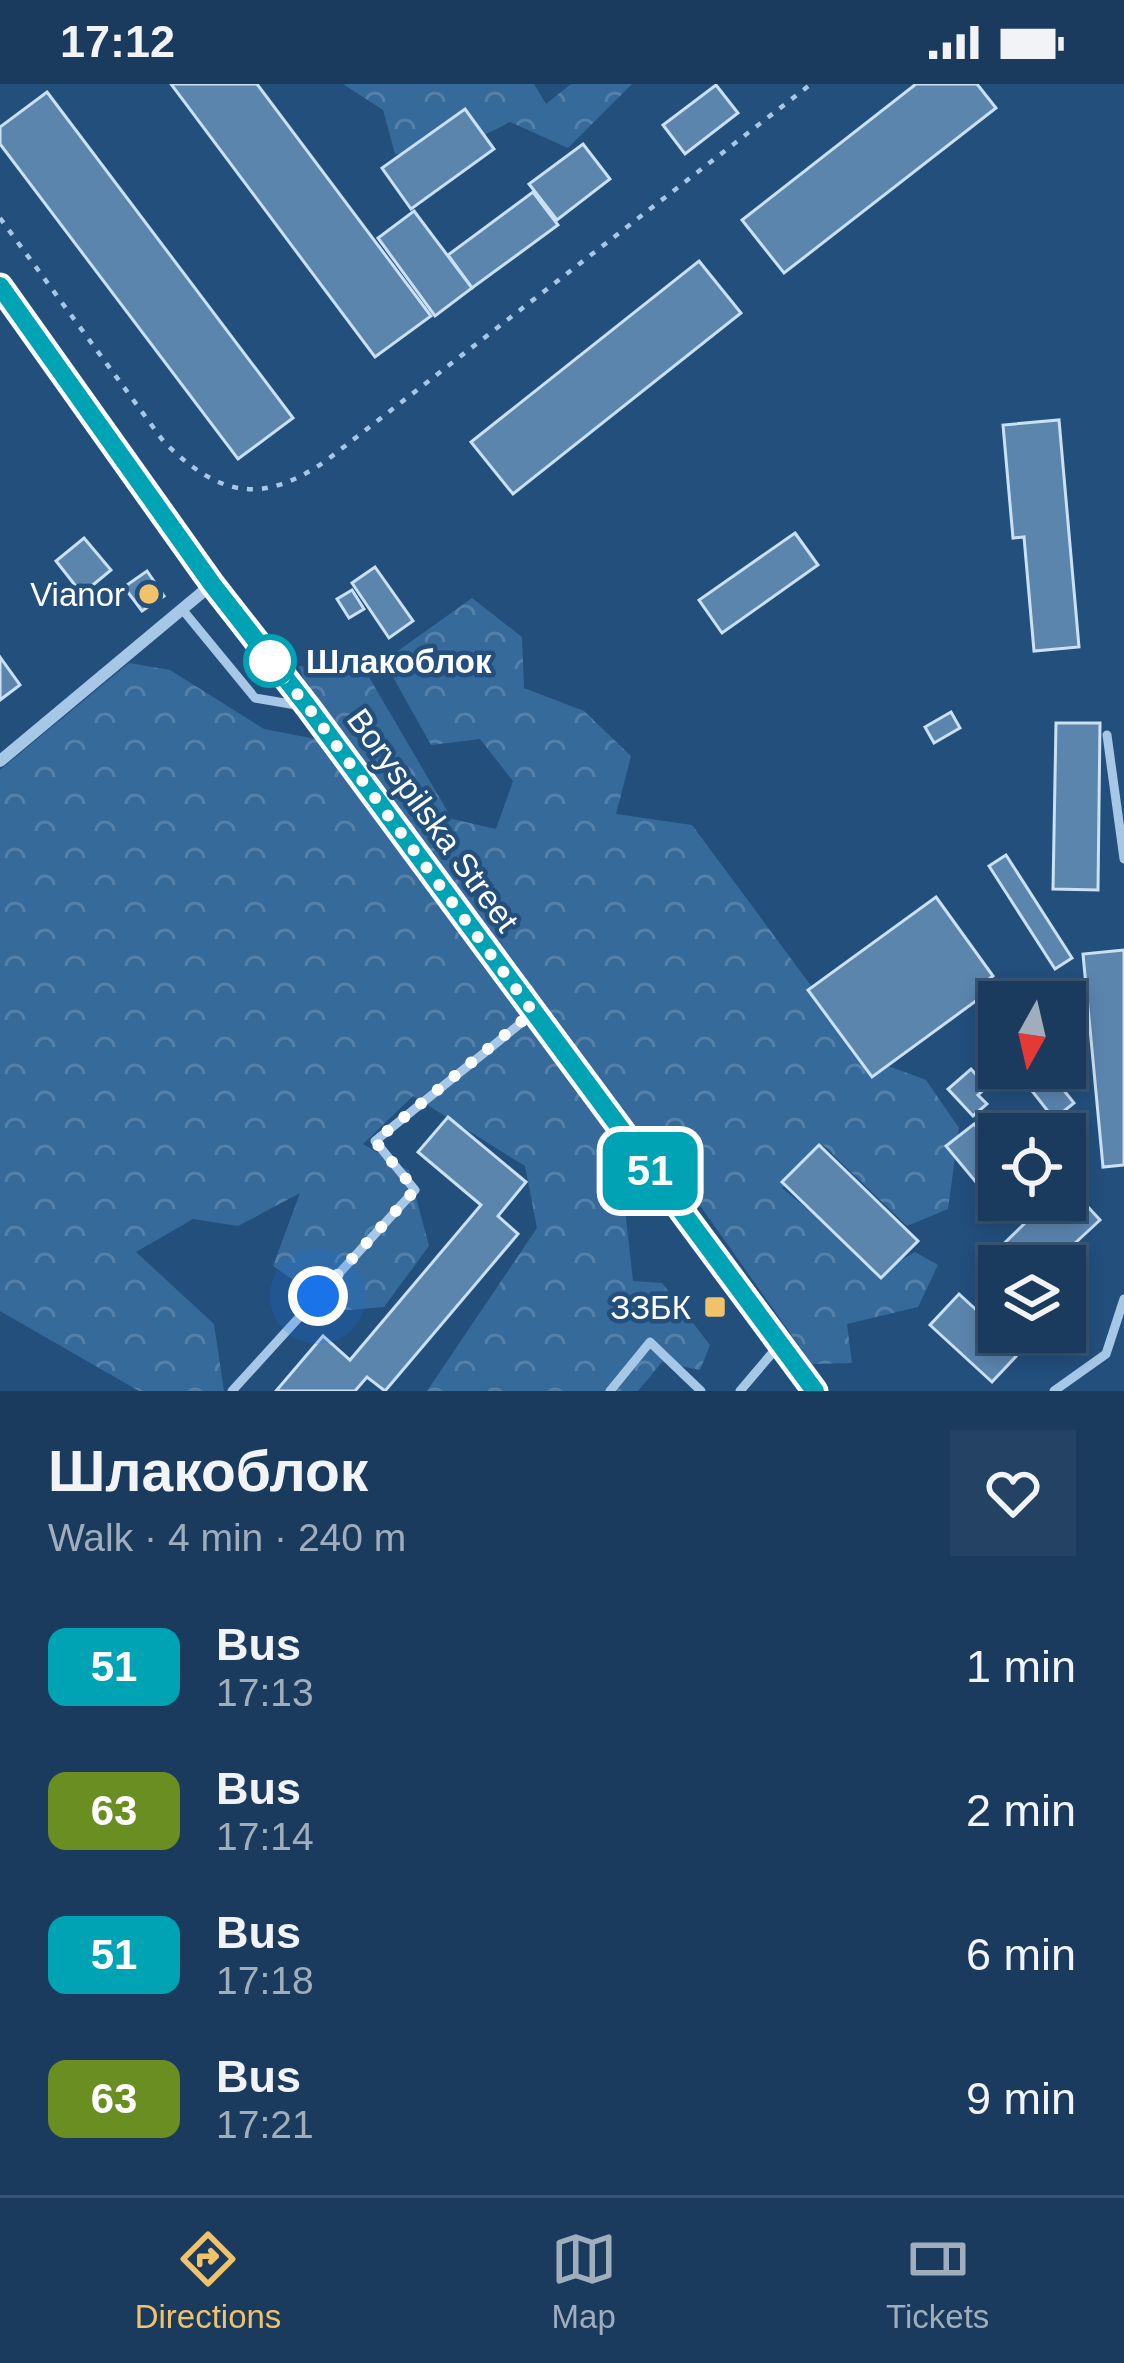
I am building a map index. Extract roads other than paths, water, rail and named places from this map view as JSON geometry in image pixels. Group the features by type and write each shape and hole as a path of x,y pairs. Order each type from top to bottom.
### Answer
{"main road":[{"name":"Boryspilska Street","path":"0,286 212,584 815,1391"}],"street":[{"path":"0,761 212,584"}],"lane":[{"path":"182,609 256,698 308,707"},
{"path":"1107,734 1124,859"},
{"path":"232,1391 415,1190 375,1141 533,1012"},
{"path":"1054,1391 1106,1354 1124,1299"},
{"path":"610,1391 650,1342 701,1391"},
{"path":"740,1391 779,1345"}],"place":[{"name":"Vianor","path":"149,594"},
{"name":"Шлакоблок","path":"270,661"},
{"name":"ЗЗБК","path":"715,1307"}]}
